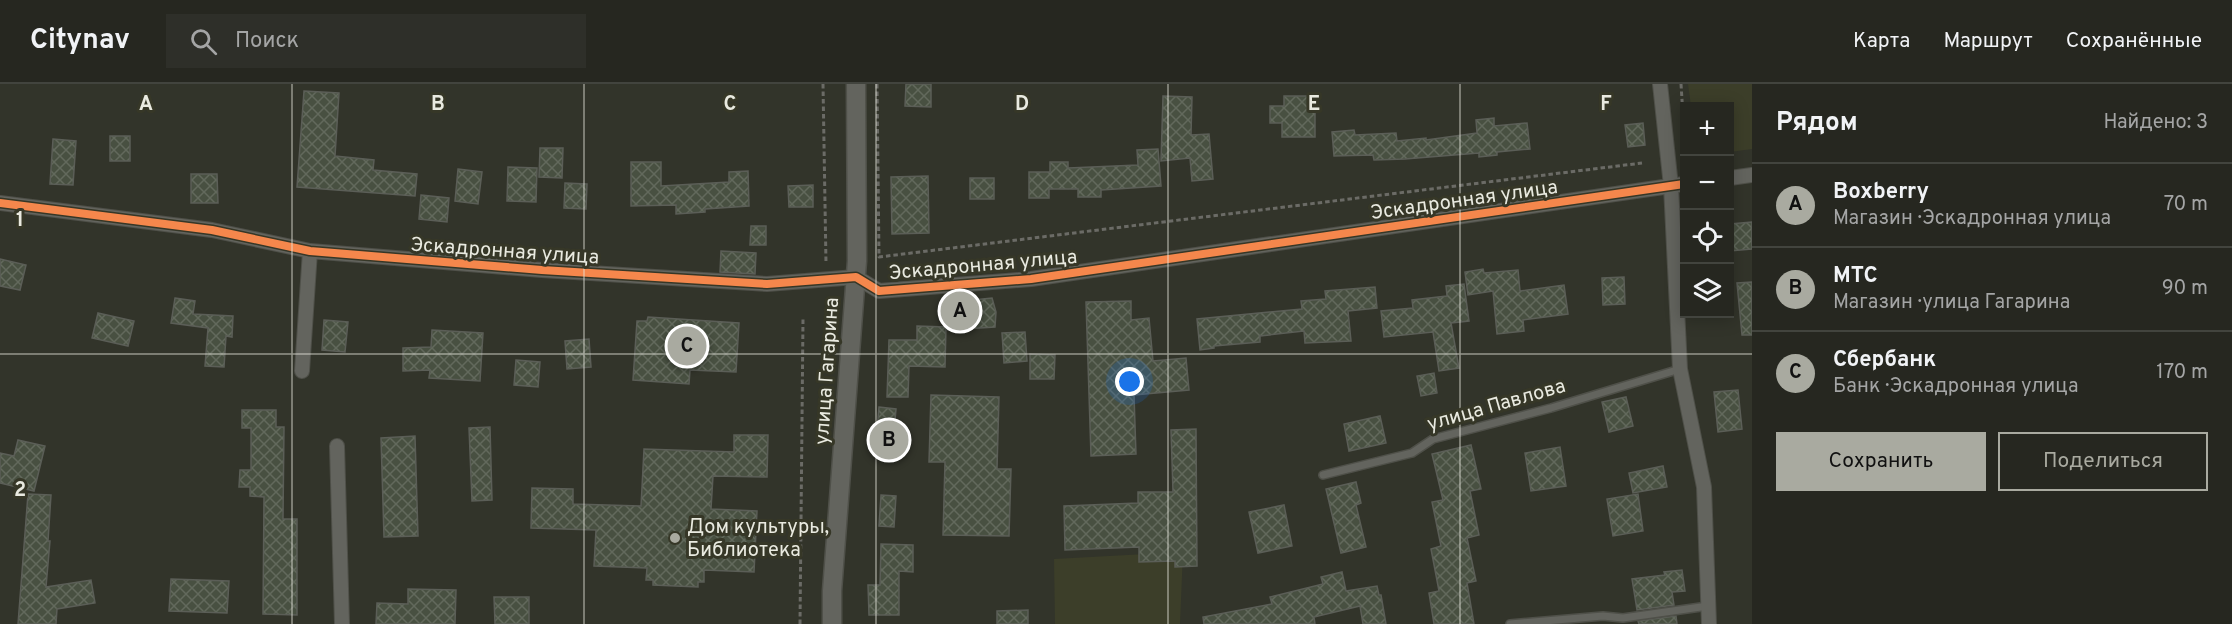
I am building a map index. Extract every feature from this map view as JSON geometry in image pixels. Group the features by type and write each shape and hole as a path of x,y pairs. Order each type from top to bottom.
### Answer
{"street":[{"name":"улица Гагарина","path":"832,624 832,591 856,277 856,84"},
{"path":"1660,84 1678,185 1680,369 1704,487 1709,624"},
{"path":"1734,177 1752,175"},
{"name":"Эскадронная улица","path":"0,203 212,230 310,251 542,270 767,284 856,277 879,291 1031,279 1678,185"},
{"path":"302,371 310,251"},
{"path":"338,446 342,624"}],"lane":[{"name":"улица Павлова","path":"1323,475 1412,453 1433,439 1551,408 1680,369"},
{"path":"1510,624 1603,616 1623,618 1708,606"}],"path":[{"path":"823,84 826,279"},
{"path":"877,84 879,257 1642,163"},
{"path":"1681,84 1682,102"},
{"path":"800,624 803,319"}],"shaded area":[{"path":"1688,84 1752,84 1752,149 1734,151 1734,102 1690,102"},
{"path":"1183,552 1180,624 1055,624 1054,559"}],"building":[{"path":"906,84 931,84 931,107 905,106"},
{"path":"304,91 339,93 335,156 374,160 373,170 417,174 415,196 297,187"},
{"path":"1163,96 1192,97 1191,135 1209,134 1213,179 1192,181 1190,158 1161,161"},
{"path":"1284,96 1315,96 1315,137 1282,137 1282,123 1270,123 1270,106 1284,106"},
{"path":"1494,118 1494,126 1527,123 1530,149 1497,152 1497,155 1479,157 1479,153 1374,160 1373,155 1334,156 1332,132 1354,130 1355,135 1396,133 1397,141 1426,138 1426,140 1477,133 1476,120"},
{"path":"1643,123 1645,145 1628,147 1625,125"},
{"path":"110,136 130,136 130,161 110,161"},
{"path":"53,139 76,141 73,185 50,184"},
{"path":"540,148 563,148 562,178 539,177"},
{"path":"1158,149 1161,186 1101,190 1101,197 1078,197 1078,189 1049,189 1049,198 1029,198 1029,172 1050,172 1050,162 1068,162 1068,168 1138,165 1137,150"},
{"path":"631,162 661,162 661,186 729,182 729,172 748,171 749,206 705,209 705,212 676,214 676,205 631,206"},
{"path":"508,167 537,168 536,202 507,201"},
{"path":"458,169 482,172 478,204 455,201"},
{"path":"191,174 217,174 218,203 191,203"},
{"path":"928,176 929,233 892,234 891,177"},
{"path":"970,178 994,178 994,199 970,199"},
{"path":"565,183 587,184 586,209 564,208"},
{"path":"813,185 813,207 789,207 788,186"},
{"path":"421,195 449,198 447,222 419,219"},
{"path":"1752,222 1752,249 1734,251 1734,224"},
{"path":"751,226 766,226 766,245 750,245"},
{"path":"721,251 756,253 755,274 720,272"},
{"path":"0,259 26,265 20,290 0,286"},
{"path":"1483,269 1484,273 1518,270 1520,291 1564,285 1568,314 1523,320 1524,331 1497,334 1493,291 1468,295 1465,272"},
{"path":"1624,277 1625,304 1603,305 1602,278"},
{"path":"1752,282 1752,335 1742,335 1737,283"},
{"path":"1464,284 1469,321 1451,323 1459,368 1439,371 1433,332 1384,337 1381,311 1413,308 1412,300 1447,296 1446,286"},
{"path":"1375,287 1377,308 1348,311 1351,341 1305,343 1304,331 1260,336 1260,342 1214,346 1214,348 1200,350 1197,319 1302,309 1301,301 1326,299 1325,291"},
{"path":"175,298 195,301 193,314 233,316 232,337 226,336 224,367 205,366 208,328 171,323"},
{"path":"992,298 996,312 995,327 948,330 952,302"},
{"path":"1131,301 1131,320 1149,318 1153,361 1186,358 1189,390 1134,395 1136,454 1091,456 1086,302"},
{"path":"98,313 134,321 128,346 92,338"},
{"path":"648,317 739,323 736,372 690,370 689,384 633,380 637,321 647,321"},
{"path":"324,320 348,322 345,352 322,350"},
{"path":"917,326 946,327 945,367 909,366 908,397 887,397 889,340 917,340"},
{"path":"432,330 483,333 480,381 429,378 430,370 403,371 403,348 431,347"},
{"path":"1025,332 1027,361 1004,363 1002,333"},
{"path":"589,339 591,367 567,369 565,341"},
{"path":"1030,354 1055,355 1054,379 1030,379"},
{"path":"516,360 540,362 538,387 514,385"},
{"path":"1434,373 1437,393 1421,396 1417,376"},
{"path":"1738,390 1742,429 1718,432 1714,392"},
{"path":"931,395 999,397 997,469 1011,469 1009,536 943,535 945,462 929,462"},
{"path":"1626,397 1633,426 1609,432 1602,402"},
{"path":"879,407 896,409 893,444 876,443"},
{"path":"242,410 276,410 276,427 284,427 283,519 297,519 297,615 263,614 264,497 250,496 250,487 239,487 240,470 251,470 251,428 242,428"},
{"path":"1380,416 1386,443 1349,451 1344,424"},
{"path":"490,427 492,500 472,501 469,428"},
{"path":"1196,429 1197,566 1175,567 1175,561 1139,562 1139,547 1065,550 1064,506 1138,503 1138,492 1173,492 1171,430"},
{"name":"Дом культуры, Библиотека","path":"734,435 768,435 767,477 713,476 711,509 757,511 754,572 704,570 704,582 698,582 698,587 653,585 653,580 646,580 647,568 594,566 596,530 531,528 532,488 573,489 573,504 641,506 644,449 734,452"},
{"path":"415,436 418,536 384,537 381,438"},
{"path":"18,440 45,446 34,491 0,483 0,453 14,456"},
{"path":"1471,445 1481,489 1470,491 1479,535 1467,538 1476,581 1467,583 1474,624 1434,624 1429,593 1439,591 1431,549 1441,546 1432,502 1443,500 1432,454"},
{"path":"1560,447 1566,486 1531,491 1525,453"},
{"path":"1663,466 1667,487 1633,493 1629,473"},
{"path":"1356,482 1361,503 1356,505 1366,547 1341,553 1326,489"},
{"path":"28,494 51,495 46,587 91,580 95,603 57,609 56,624 18,624"},
{"path":"1638,494 1643,531 1613,536 1607,499"},
{"path":"881,495 896,496 894,527 879,526"},
{"path":"1284,505 1292,546 1258,553 1249,512"},
{"path":"881,544 913,545 913,572 899,571 899,615 869,615 868,585 880,585"},
{"path":"1682,570 1685,591 1672,592 1674,605 1637,610 1632,579 1665,575 1664,572"},
{"path":"1342,572 1346,591 1377,586 1379,595 1381,595 1386,624 1363,624 1360,606 1314,617 1315,624 1204,624 1203,617 1272,604 1270,597 1323,584 1321,577"},
{"path":"171,579 229,581 227,613 169,611"},
{"path":"408,589 456,590 455,624 376,624 377,603 408,604"},
{"path":"494,597 529,597 529,624 495,624"},
{"path":"1028,610 1028,624 997,624 997,611"},
{"path":"1676,616 1677,624 1639,624 1638,621"}],"cycle path":[{"path":"0,203 212,230 310,251 542,270 767,284 856,277 879,291 1031,279 1680,185"}],"place":[{"name":"Boxberry","path":"960,311"},
{"name":"Сбербанк","path":"687,346"},
{"name":"МТС","path":"889,440"},
{"name":"Дом культуры, Библиотека","path":"675,538"}]}
